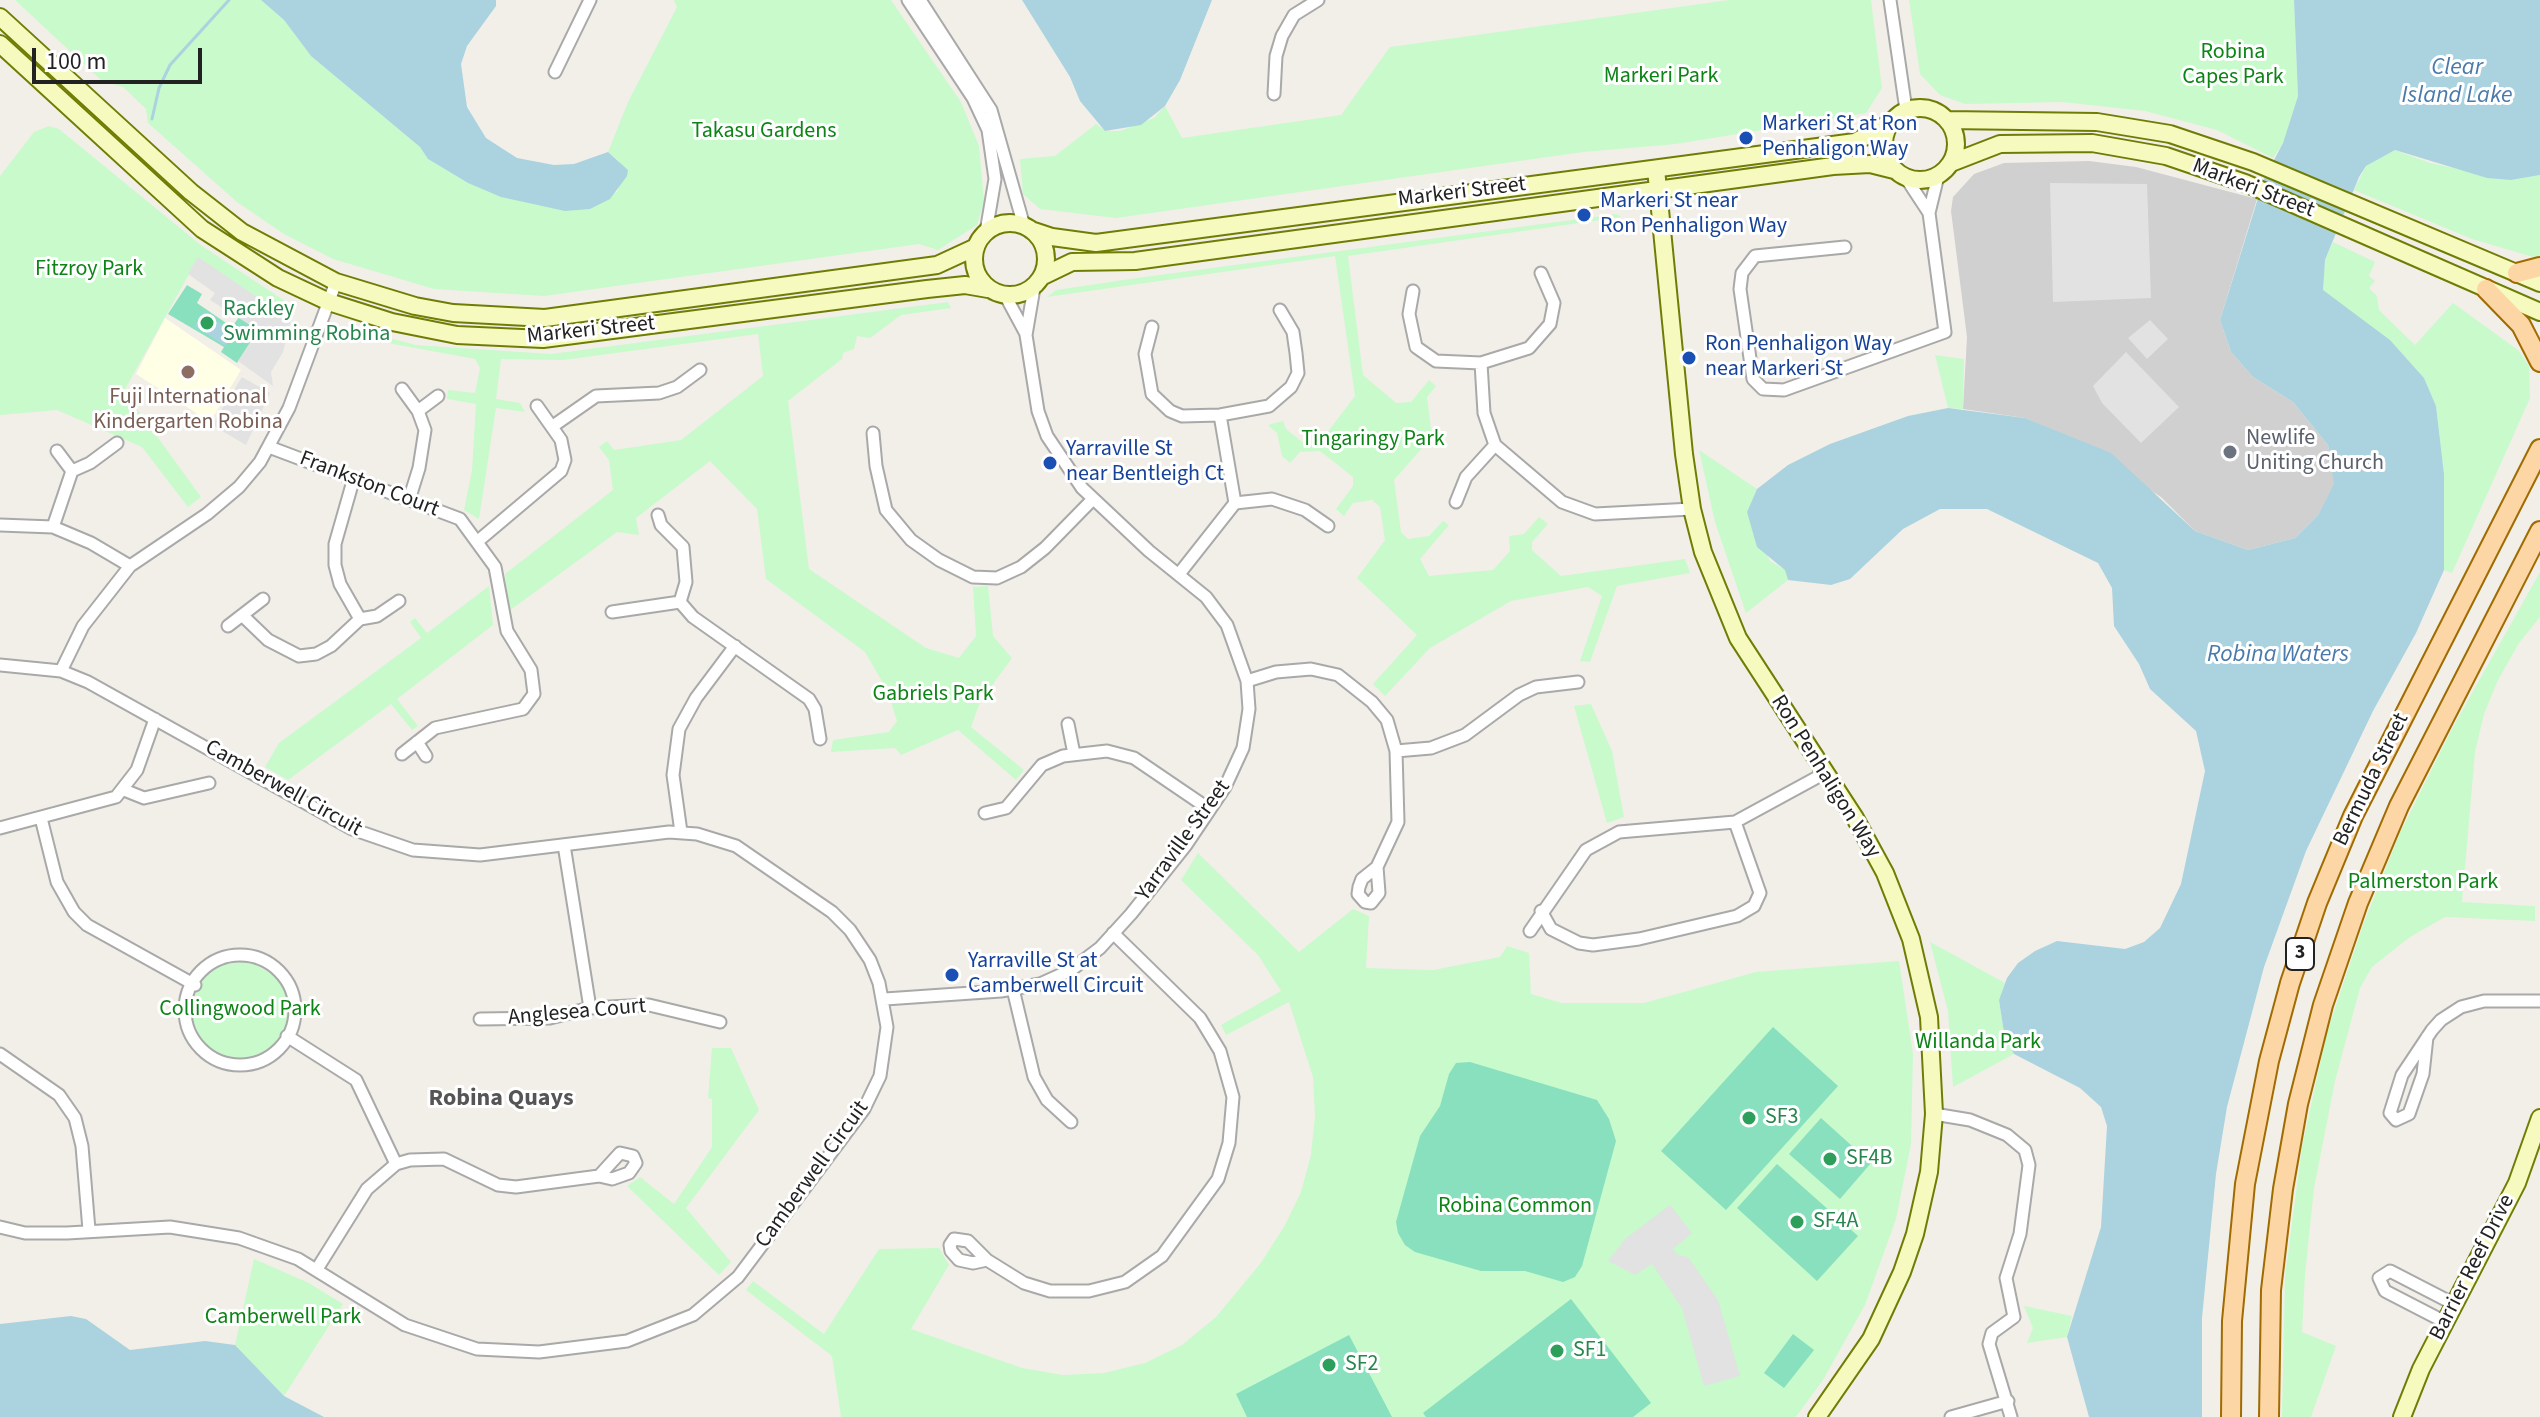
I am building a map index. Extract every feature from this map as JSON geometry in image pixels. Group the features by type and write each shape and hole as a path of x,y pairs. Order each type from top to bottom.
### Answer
{"main road":[{"name":"Markeri Street","path":"0,17 216,213 267,247 336,282 453,313 545,318 937,265 976,247"},
{"name":"Markeri Street","path":"0,44 202,229 258,266 329,302 426,330 543,339 927,289 965,285 988,289"},
{"path":"1928,109 1947,120 1956,141 1951,163 1938,176 1917,181 1900,174 1884,155 1883,144 1890,123 1906,110 1928,109"},
{"name":"Markeri Street","path":"1947,120 2097,122 2170,134 2253,162 2540,283"},
{"name":"Markeri Street","path":"1027,228 1096,243 1855,142 1890,123"},
{"name":"Markeri Street","path":"1951,163 2000,144 2092,143 2166,156 2245,183 2358,230 2540,312"},
{"name":"Markeri Street","path":"1038,282 1072,262 1135,261 1833,166 1870,164 1900,174"},
{"name":"Ron Penhaligon Way","path":"1656,169 1692,509 1719,596 1738,638 1870,842 1911,939 1929,1017 1934,1114 1924,1197 1902,1272 1871,1339 1817,1417"},
{"path":"1004,223 1027,228 1039,237 1047,256 1038,282 1020,295 1005,295 988,289 975,270 976,247 986,232 1004,223"},
{"path":"2517,273 2540,267"},
{"path":"2486,289 2521,325 2540,362"},
{"name":"Bermuda Street","path":"2231,1417 2232,1321 2245,1184 2260,1100 2290,983 2317,903 2353,816 2540,449"},
{"name":"Bermuda Street","path":"2269,1417 2271,1290 2281,1204 2298,1104 2323,1005 2358,903 2399,806 2540,531"},
{"name":"Barrier Reef Drive","path":"2402,1417 2445,1322 2517,1183 2539,1125"}],"street":[{"path":"555,72 590,0"},
{"path":"908,0 973,98 988,130 995,179 986,232"},
{"path":"920,0 991,110 1027,228"},
{"path":"1274,94 1276,56 1282,36 1294,15 1318,0"},
{"path":"1890,0 1906,110"},
{"path":"1900,174 1929,213"},
{"path":"1845,247 1755,256 1742,273 1740,289 1753,379 1763,389 1784,390 1945,332 1929,213 1938,176"},
{"path":"1413,291 1409,314 1416,347 1436,361 1481,363 1529,348 1550,324 1554,303 1541,273"},
{"path":"61,671 83,626 130,566 229,496 269,447 299,384 336,282"},
{"name":"Yarraville Street","path":"885,999 1013,989 1040,984 1071,970 1113,933 1186,845 1230,778 1243,748 1249,709 1247,681 1227,625 1206,597 1093,499 1047,436 1038,411 1026,335 1038,282"},
{"path":"1005,295 1026,335"},
{"path":"1152,327 1145,354 1152,394 1170,411 1182,416 1220,415 1269,406 1291,387 1298,373 1293,332 1280,310"},
{"path":"1481,363 1484,413 1495,445 1562,502 1583,512 1692,509"},
{"path":"553,426 596,396 659,393 677,387 700,370"},
{"path":"402,389 418,411 425,430 419,468 409,500"},
{"path":"418,411 438,396"},
{"path":"478,541 561,471 564,451 553,426 537,406"},
{"path":"1220,415 1235,503"},
{"path":"873,433 876,466 886,510 911,540 939,560 973,577 997,578 1021,567 1045,548 1093,499"},
{"path":"53,527 72,471 90,463 117,443"},
{"path":"1456,502 1461,484 1495,445"},
{"name":"Frankston Court","path":"269,447 460,519 495,567 507,631 531,670 534,694 523,709 435,728 402,754"},
{"path":"57,451 72,471"},
{"path":"353,481 335,544 335,565 340,584 360,619"},
{"path":"1179,574 1235,503 1272,499 1305,510 1328,526"},
{"path":"658,515 661,525 683,547 686,575 680,602"},
{"path":"0,525 53,527 91,543 130,566"},
{"path":"228,626 263,599"},
{"path":"243,616 268,640 299,656 316,654 331,646 360,619 377,616 399,601"},
{"path":"612,612 680,602"},
{"path":"680,602 693,617 809,699 815,709 820,739"},
{"path":"681,832 673,775 679,729 696,698 735,646"},
{"name":"Camberwell Circuit","path":"0,665 61,671 373,838 413,850 457,856 681,832 736,846 832,912 865,952 885,999 884,1057 880,1076 859,1116 735,1281 710,1304 674,1325 627,1341 520,1353 477,1349 405,1325 317,1269 279,1251 215,1233 157,1227 25,1233 0,1227"},
{"path":"1247,681 1276,672 1311,669 1338,675 1372,702 1387,720 1396,751 1398,822 1377,867"},
{"path":"1396,751 1431,748 1465,735 1519,695 1536,687 1578,682"},
{"path":"0,828 105,803 124,790 137,770 155,719"},
{"path":"1068,724 1074,754"},
{"path":"417,742 426,756"},
{"path":"985,813 1006,808 1042,765 1074,754 1107,751 1134,758 1209,809"},
{"path":"1530,931 1586,850 1619,832 1735,822 1825,773"},
{"path":"124,790 144,798 209,783"},
{"path":"41,818 57,882 74,912 87,925 195,985"},
{"path":"1541,911 1551,929 1579,943 1593,945 1647,938 1737,916 1754,906 1760,893 1735,822"},
{"path":"564,845 590,1008"},
{"path":"987,1260 1024,1283 1050,1291 1089,1291 1125,1282 1162,1256 1218,1179 1229,1143 1233,1097 1220,1051 1200,1018 1113,933"},
{"path":"238,954 257,960 280,973 294,994 296,1012 287,1036 276,1052 260,1063 245,1066 225,1061 199,1046 189,1033 185,1007 195,985 216,960 238,954"},
{"path":"1013,989 1034,1077 1047,1100 1071,1122"},
{"path":"2427,1037 2423,1074 2409,1114 2396,1120 2390,1113 2402,1075 2427,1037 2450,1014 2473,1003 2540,1001"},
{"name":"Anglesea Court","path":"480,1019 550,1018 590,1008 649,1005 720,1022"},
{"path":"287,1036 356,1080 396,1164"},
{"path":"0,1054 59,1095 75,1118 82,1146 89,1230"},
{"path":"1934,1114 1970,1120 2007,1135 2025,1150 2029,1165 2020,1234 2006,1278 2014,1317 1992,1333 1989,1344 2011,1417"},
{"path":"317,1269 367,1189 396,1164 410,1160 444,1159 498,1185 516,1187 599,1176"},
{"path":"2445,1322 2385,1291 2379,1278 2390,1271 2454,1304"},
{"path":"1951,1417 2008,1401"}],"shaded area":[{"name":"Newlife Uniting Church","path":"2089,161 2136,167 2257,199 2220,320 2231,352 2253,377 2293,402 2328,445 2335,484 2318,515 2295,538 2248,550 2195,531 2161,497 2062,434 2025,418 1963,409 1967,337 1951,211 1953,197 1974,174 2004,163"},
{"path":"2050,183 2147,184 2151,298 2053,302"},
{"path":"198,257 291,320 283,352 271,372 273,386 238,361 258,330 210,300 215,293 188,274"},
{"name":"Fuji International Kindergarten Robina","path":"165,318 241,370 210,422 136,374"},
{"path":"2150,320 2168,339 2147,359 2128,338"},
{"path":"2126,352 2179,407 2141,443 2102,403 2093,386"},
{"path":"242,377 270,393 246,445 212,425"},
{"path":"1670,1205 1692,1233 1673,1249 1678,1255 1688,1257 1718,1300 1740,1376 1704,1386 1682,1308 1652,1264 1635,1275 1608,1261 1625,1239"}],"green space":[{"name":"Takasu Gardens","path":"15,0 261,0 284,20 311,56 420,147 428,159 468,183 590,209 618,191 620,162 608,152 628,102 677,7 674,0 891,0 961,102 979,146 984,201 977,225 938,250 919,244 544,296 434,289 333,259 284,234 237,202 148,123 146,109 123,87 102,81"},
{"name":"Markeri Park","path":"1729,0 1871,0 1882,88 1866,113 1676,144 1583,152 1116,218 1040,209 1023,194 1020,159 1055,156 1096,124 1106,131 1120,131 1154,118 1165,106 1182,138 1341,115 1390,47"},
{"name":"Robina Capes Park","path":"1909,0 2294,0 2298,96 2283,143 2273,158 2217,130 2145,111 2062,102 1965,104 1940,95 1920,74"},
{"name":"Fitzroy Park","path":"49,126 59,129 202,246 288,303 293,312 291,320 198,258 124,391 201,497 188,507 142,447 57,410 0,415 0,176 34,132"},
{"path":"2395,150 2430,163 2511,180 2540,175 2540,259 2472,239 2354,190 2366,166"},
{"name":"Tingaringy Park","path":"1617,214 1621,217 1348,256 1363,375 1396,403 1411,402 1429,380 1436,386 1427,397 1432,437 1394,480 1401,532 1408,539 1429,536 1443,521 1449,525 1420,559 1429,576 1493,570 1510,551 1509,536 1524,534 1539,517 1548,524 1532,542 1532,550 1561,576 1685,559 1690,573 1617,586 1590,662 1580,661 1602,596 1588,587 1511,601 1430,648 1385,696 1373,684 1417,635 1357,578 1385,540 1380,507 1372,500 1353,503 1344,516 1336,509 1353,486 1353,477 1320,451 1300,452 1290,463 1282,456 1277,433 1268,425 1283,421 1286,429 1306,445 1317,446 1355,396 1335,256 1047,297 1056,290 1137,278"},
{"path":"2333,242 2375,262 2369,276 2375,281 2369,288 2377,296 2379,310 2415,345 2453,303 2518,350 2529,366 2530,398 2452,573 2444,570 2444,474 2436,406 2424,378 2390,340 2322,290 2325,260"},
{"name":"Rackley Swimming Robina","path":"187,285 202,294 197,303 232,327 239,317 259,330 237,363 221,352 224,347 168,314"},
{"name":"Gabriels Park","path":"948,302 951,308 901,315 870,338 857,336 854,349 843,353 842,359 788,401 809,569 926,648 959,658 976,636 973,587 988,586 993,636 1012,658 980,702 971,727 1024,770 1016,780 958,730 901,755 895,748 831,752 833,740 889,732 897,721 887,690 865,652 766,579 757,509 710,461 636,518 639,535 617,532 509,611 505,574 613,490 609,460 599,447 607,441 614,450 681,440 763,376 758,334 563,360 501,359 496,399 520,403 525,412 496,408 479,519 464,510 472,470 476,404 447,399 448,390 475,393 480,368 475,359 377,341 351,328 416,345 551,354"},
{"path":"1935,355 1964,359 1963,409 1948,408"},
{"path":"1699,450 1757,489 1747,512 1770,561 1786,570 1788,580 1746,613 1715,522"},
{"name":"Palmerston Park","path":"2540,572 2540,617 2519,643 2498,680 2484,714 2475,752 2462,902 2535,906 2535,921 2445,917 2410,937 2372,967 2360,988 2335,1081 2314,1188 2305,1275 2302,1332 2336,1346 2311,1417 2282,1417 2285,1277 2302,1147 2327,1032 2363,925 2399,835 2453,727"},
{"path":"489,586 493,625 397,699 418,726 412,730 391,704 288,780 265,767 279,743 421,638 410,622 415,618 427,633"},
{"path":"1591,704 1612,751 1624,817 1607,823 1574,706"},
{"name":"Robina Common","path":"1198,853 1299,952 1353,909 1369,916 1366,968 1433,970 1500,957 1507,946 1529,953 1531,994 1562,1003 1644,1003 1756,972 1899,961 1913,1054 1911,1144 1896,1219 1865,1305 1823,1380 1798,1414 1795,1417 841,1417 832,1356 746,1290 753,1281 824,1334 879,1249 939,1248 949,1265 911,1329 1022,1368 1063,1375 1104,1373 1145,1363 1182,1345 1216,1317 1260,1264 1284,1227 1301,1192 1311,1155 1315,1116 1313,1077 1289,1002 1226,1035 1221,1025 1281,991 1258,955 1181,880"},
{"name":"Willanda Park","path":"1930,942 2005,983 1999,1000 2005,1039 2014,1054 1953,1087 1948,1011"},
{"name":"Collingwood Park","path":"244,958 284,981 282,984 293,1010 283,1034 268,1055 264,1052 237,1063 204,1046 188,1009 208,970 214,965"},
{"name":"SF3","path":"1773,1027 1838,1086 1726,1210 1661,1151"},
{"path":"712,1048 731,1048 759,1110 686,1208 731,1262 719,1275 627,1186 640,1177 674,1204 712,1147 712,1099 708,1098"},
{"path":"1470,1062 1597,1100 1609,1119 1616,1141 1582,1266 1575,1277 1563,1282 1525,1271 1481,1271 1415,1252 1405,1245 1398,1233 1396,1222 1420,1136 1440,1106 1449,1074 1456,1063"},
{"name":"SF4B","path":"1821,1118 1871,1163 1840,1199 1789,1154"},
{"name":"SF4A","path":"1777,1164 1858,1236 1817,1281 1737,1208"},
{"name":"Camberwell Park","path":"254,1259 309,1283 343,1304 284,1396 235,1345"},
{"name":"SF1","path":"1571,1299 1651,1403 1633,1417 1426,1417 1423,1413"},
{"path":"2024,1306 2072,1316 2067,1337 2027,1343 2033,1328"},
{"path":"1793,1334 1814,1350 1784,1388 1764,1373"},
{"name":"SF2","path":"1349,1335 1392,1417 1247,1417 1236,1394"}],"water":[{"path":"261,0 496,0 496,6 467,46 461,64 467,107 486,138 517,158 554,165 574,164 608,152 628,170 627,176 610,199 590,209 565,211 501,197 468,183 428,159 420,147 311,56 284,20"},
{"path":"1022,0 1212,0 1180,80 1165,106 1141,125 1105,131 1080,101 1070,77"},
{"name":"Robina Waters","path":"2294,0 2540,0 2540,175 2511,180 2487,178 2395,150 2366,166 2359,177 2325,260 2323,290 2390,340 2424,378 2436,406 2444,474 2444,570 2416,633 2373,711 2306,851 2264,967 2227,1107 2216,1174 2202,1318 2202,1417 2089,1417 2067,1337 2101,1227 2107,1126 2101,1107 2080,1088 2014,1054 2005,1039 1999,1000 2007,978 2018,963 2057,941 2125,949 2144,942 2160,928 2181,884 2205,771 2196,731 2150,689 2139,664 2114,626 2112,588 2098,563 1987,509 1940,509 1903,529 1850,579 1831,585 1788,580 1785,570 1757,547 1747,512 1757,489 1788,465 1830,444 1908,416 1948,408 2025,418 2111,453 2195,531 2248,550 2295,538 2318,515 2334,484 2328,445 2293,402 2253,377 2231,352 2220,320 2264,179 2283,143 2298,96"},
{"path":"204,312 233,332 225,346 195,326"},
{"path":"71,1316 86,1319 130,1350 205,1341 235,1345 284,1396 324,1417 0,1417 0,1324"}],"waterway":[{"path":"152,119 159,88 170,65 229,0"}],"place":[{"name":"Markeri St at Ron Penhaligon Way","path":"1746,138"},
{"name":"Markeri St near Ron Penhaligon Way","path":"1584,215"},
{"name":"Rackley Swimming Robina","path":"207,323"},
{"name":"Ron Penhaligon Way near Markeri St","path":"1689,358"},
{"name":"Fuji International Kindergarten Robina","path":"188,372"},
{"name":"Newlife Uniting Church","path":"2230,452"},
{"name":"Yarraville St near Bentleigh Ct","path":"1050,463"},
{"name":"Yarraville St at Camberwell Circuit","path":"952,975"},
{"name":"SF3","path":"1749,1118"},
{"name":"SF4B","path":"1830,1159"},
{"name":"SF4A","path":"1797,1222"},
{"name":"SF1","path":"1557,1351"},
{"name":"SF2","path":"1329,1365"}],"district":[{"name":"Robina Quays","path":"501,1100"}],"water label":[{"name":"Clear Island Lake","path":"2457,83"}]}
